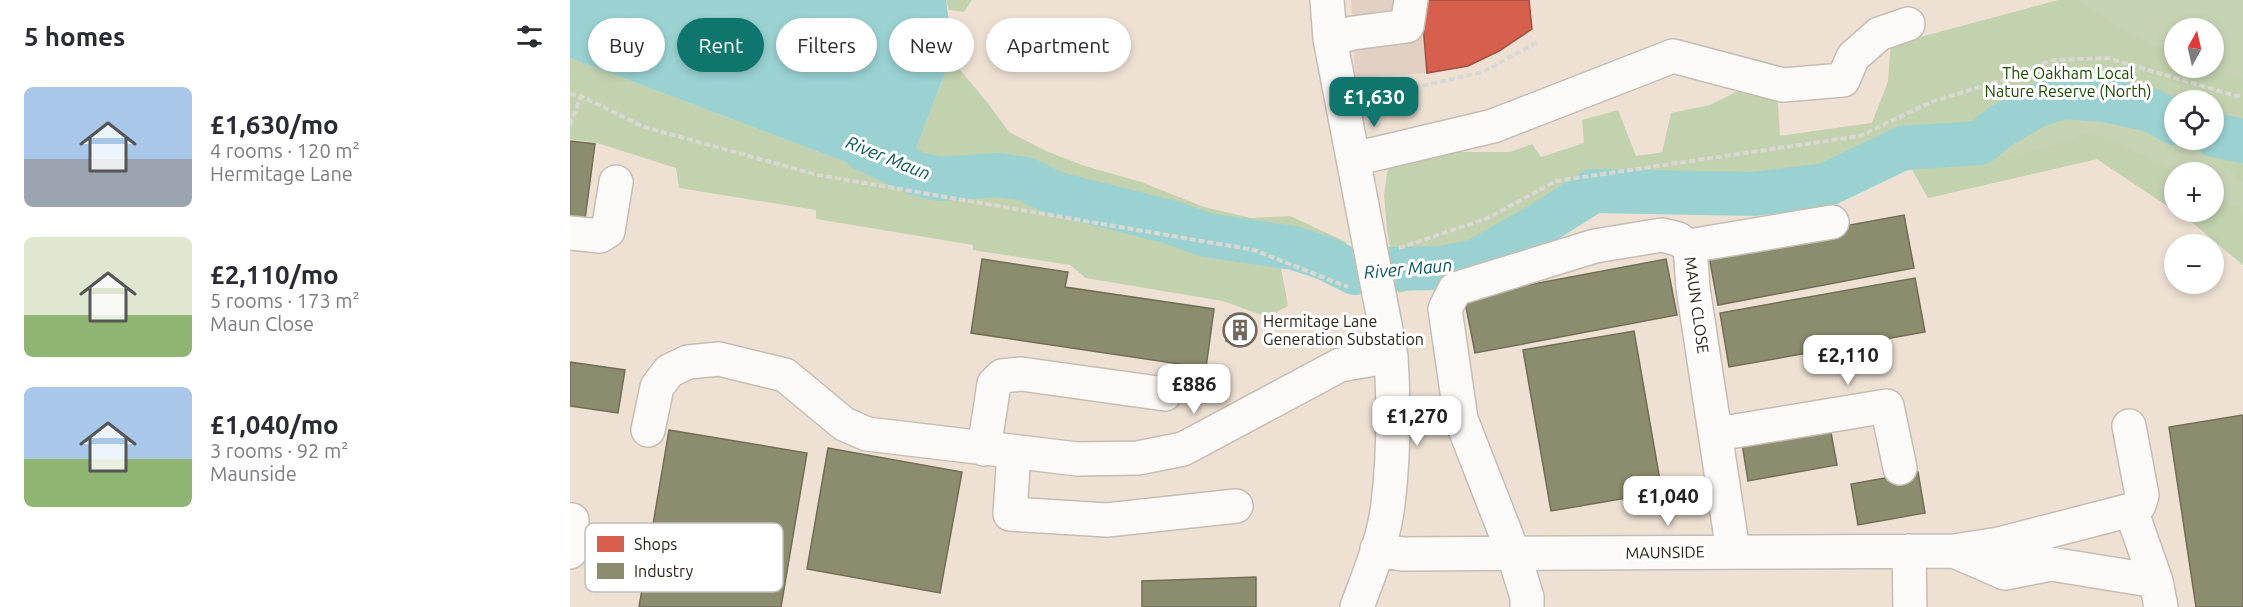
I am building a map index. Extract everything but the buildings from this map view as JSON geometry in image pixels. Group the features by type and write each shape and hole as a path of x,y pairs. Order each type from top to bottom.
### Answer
{"street":[{"path":"1327,0 1330,39 1391,356 1394,409 1389,495 1377,549 1357,607"},
{"path":"1330,39 1353,33 1407,26 1411,0"},
{"path":"1354,159 1493,126 1673,56 1783,85 1844,80 1853,57 1879,34 1908,24"},
{"path":"570,233 600,236 608,231 616,182"},
{"name":"MAUN CLOSE","path":"1733,551 1693,288 1690,248 1695,244 1832,222"},
{"path":"1527,607 1527,597 1514,555 1461,420 1445,309 1455,289 1595,246 1662,235 1678,239 1690,248"},
{"path":"648,430 657,387 669,371 688,362 719,359 785,375 844,424 867,434 1077,459 1138,459 1183,449 1340,365 1391,356"},
{"path":"1165,394 1021,374 1002,376 994,384 999,450 1010,514 1107,520 1236,506"},
{"path":"1717,434 1887,406 1900,468"},
{"path":"1954,551 1999,544 2131,510 2139,505 2142,495 2129,426"},
{"path":"2131,510 2159,594"},
{"path":"570,520 572,520 570,552"},
{"name":"MAUNSIDE","path":"1377,549 1402,554 1514,555 1733,551 1954,551"},
{"path":"1909,551 1910,607"},
{"path":"1954,551 2006,573 2051,564 2159,594"}],"path":[{"path":"1341,97 1426,85 1483,72 1537,42"},
{"path":"570,94 581,96 644,127 818,175 1254,250 1361,291 1375,272 1488,218 1556,181 1860,136 1931,102 2008,78 2052,60 2108,58 2243,100"},
{"path":"2236,96 2243,95"},
{"path":"570,125 581,96"}],"shaded area":[{"path":"1351,0 1529,0 1532,29 1499,51 1468,66 1427,73 1355,78"}],"green space":[{"path":"946,0 972,0 964,12 949,10"},
{"name":"The Oakham Local Nature Reserve (North)","path":"2059,0 2243,0 2243,265 2224,249 2224,234 2206,234 2191,222 2224,222 2224,162 2164,162 2164,204 2097,159 1928,198 1912,169 1879,177 1867,190 1767,208 1583,211 1510,255 1504,266 1398,293 1636,156 1872,123 1888,82 1891,45"},
{"name":"The Oakham Local Nature Reserve (North)","path":"2059,0 2077,0 2127,33 2164,49 2164,78 2224,78 2224,74 2243,79 2243,182 2224,166 2224,162 2220,162 2206,150 2224,150 2224,90 2164,90 2164,125 2158,121 2104,108 2049,110 2002,135 1993,157 2041,150 2090,132 2164,164 2164,204 2097,159 1928,198 1912,169 1879,177 1867,190 1767,208 1583,211 1510,255 1504,266 1398,293 1387,229 1384,195 1388,167 1452,152 1510,152 1532,144 1541,157 1584,143 1582,120 1618,110 1636,156 1662,153 1671,113 1710,105 1766,77 1778,104 1780,136 1872,123 1888,82 1891,45"},
{"path":"570,58 588,65 588,72 607,72 861,168 917,174 915,151 945,72 962,72 1009,132 1046,151 1085,166 1141,182 1204,207 1251,218 1290,216 1346,242 1353,262 1323,271 1287,257 1281,268 1288,306 1267,317 1223,301 1086,278 1070,265 973,250 973,245 816,219 816,210 679,188 676,168 597,143 570,139"},
{"path":"2224,202 2243,209 2243,265 2224,249 2224,234 2206,234 2191,222 2224,222"}],"water":[{"path":"570,0 946,0 948,18 889,18 889,72 945,72 915,151 918,174 861,168 607,72 665,72 665,18 588,18 588,65 570,58"}],"waterway":[{"name":"River Maun","path":"864,149 918,174 940,179 997,175 1026,179 1054,193 1170,222 1206,235 1294,248 1327,259 1355,273 1387,269 1441,268 1476,261 1593,191 1754,194 1826,185 1903,148 1980,143 2001,126 2036,106 2063,97 2105,100 2151,110 2164,117"},
{"name":"River Maun","path":"2224,137 2243,141"}],"place":[{"name":"Hermitage Lane Generation Substation","path":"1240,330"}]}
